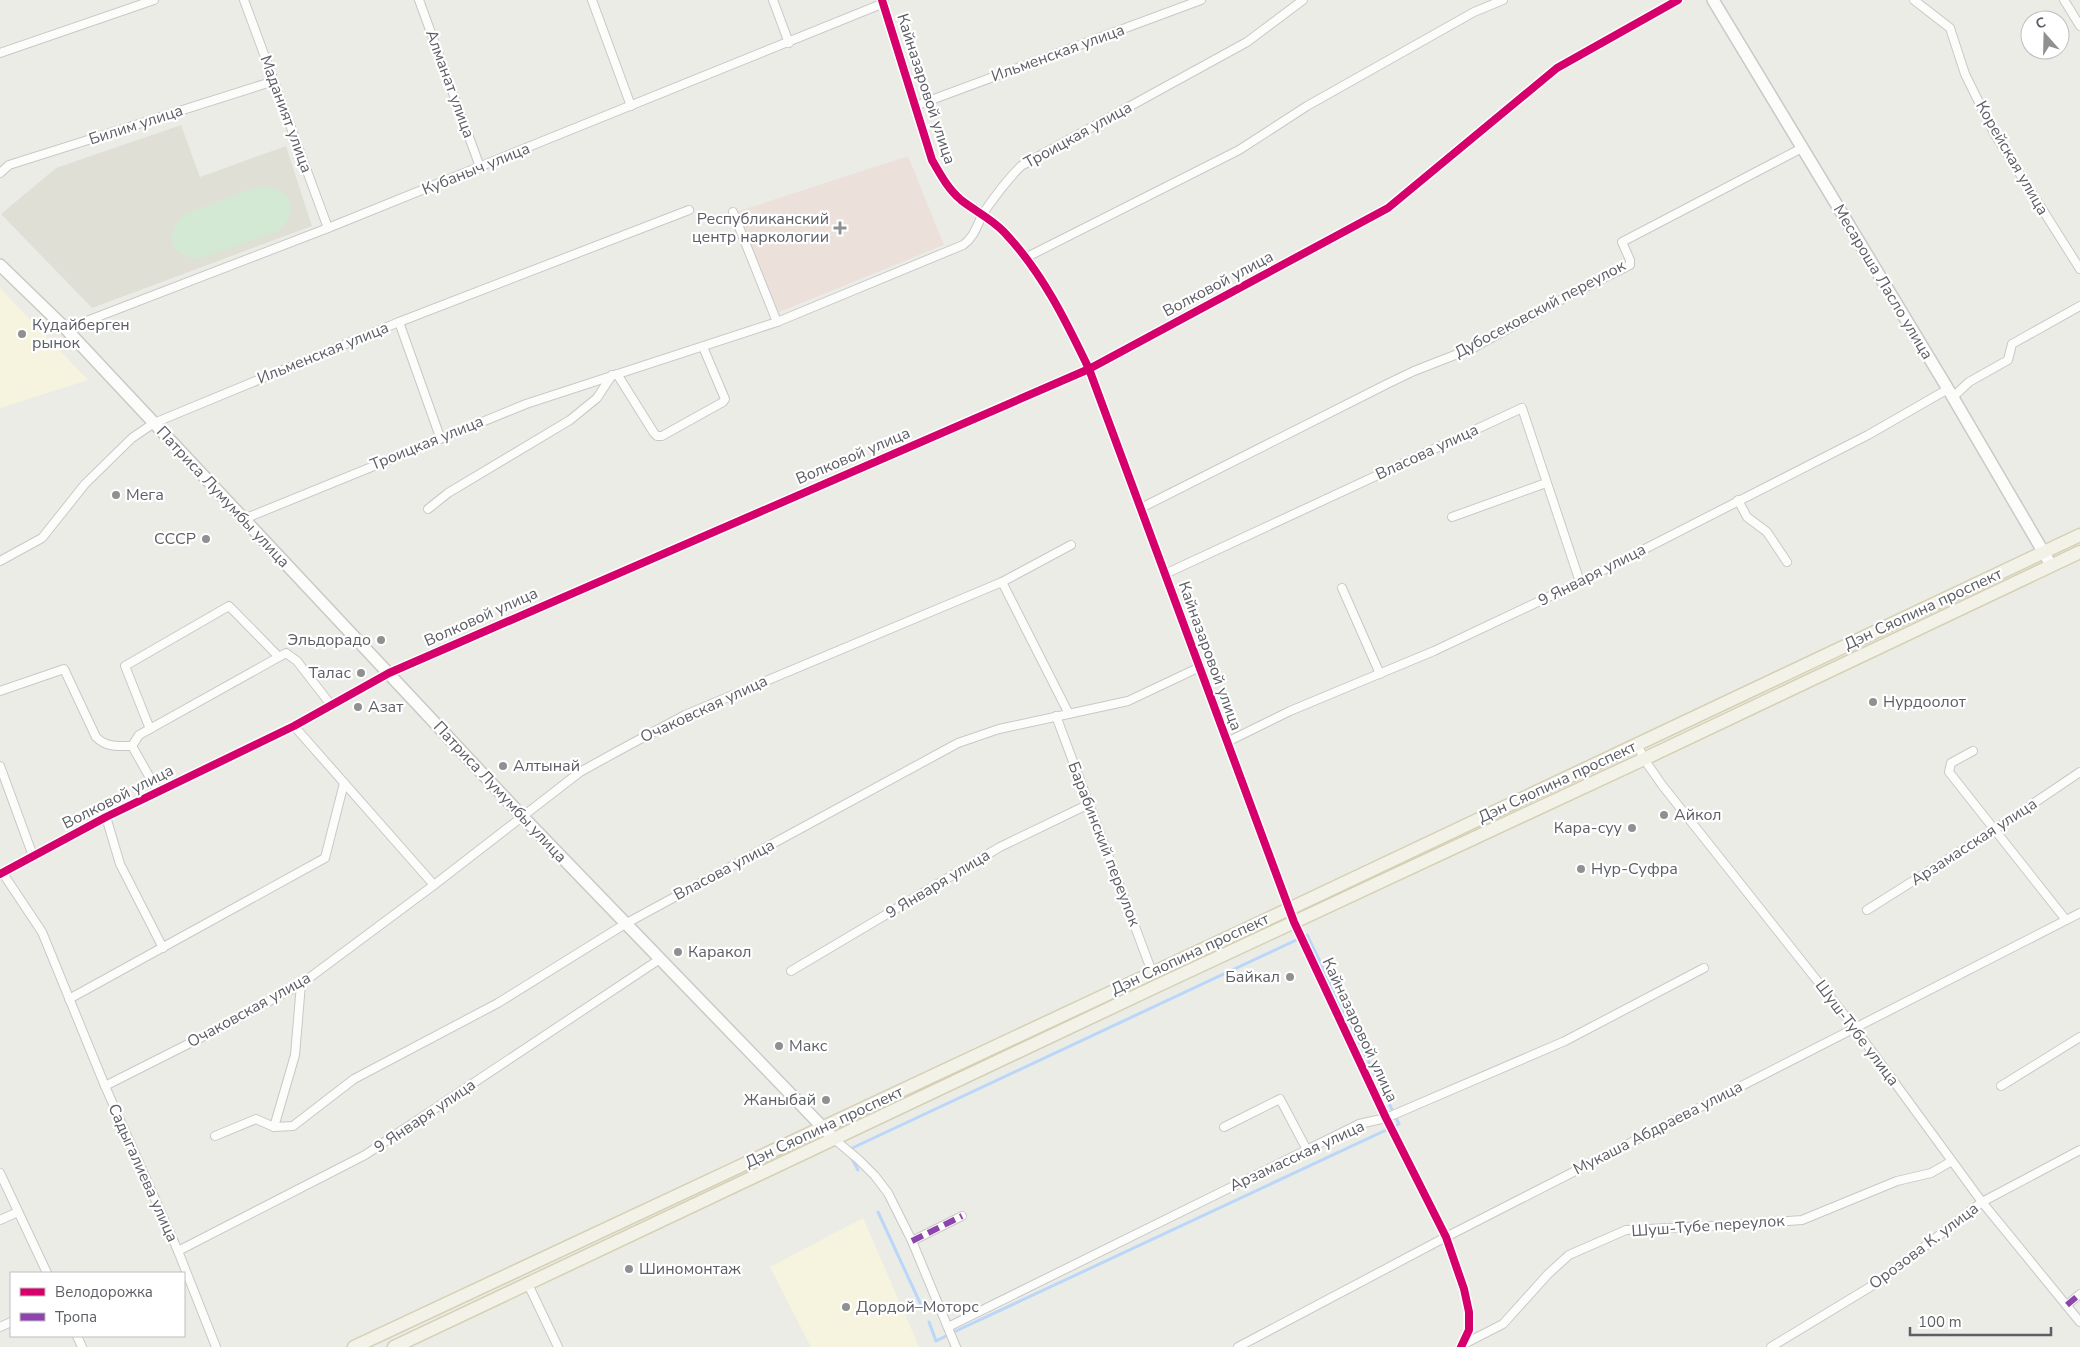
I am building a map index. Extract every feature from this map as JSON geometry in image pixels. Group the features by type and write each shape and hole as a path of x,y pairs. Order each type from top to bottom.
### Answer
{"main road":[{"name":"Дэн Сяопина проспект","path":"354,1347 1289,909 2080,535"},
{"name":"Дэн Сяопина проспект","path":"394,1347 2080,552"},
{"path":"1045,1022 1052,1036"}],"street":[{"path":"0,53 154,0"},
{"name":"Маданият улица","path":"244,0 328,228"},
{"name":"Алманат улица","path":"419,0 480,167"},
{"path":"592,0 631,106"},
{"path":"773,0 789,43"},
{"name":"Ильменская улица","path":"915,106 1201,0"},
{"name":"Троицкая улица","path":"244,519 440,437 526,404 777,322 963,245 971,238 982,215 999,191 1021,166 1247,42 1303,0"},
{"path":"1025,258 1238,150 1306,106 1474,12 1504,0"},
{"name":"Волковой улица","path":"1,873 106,817 294,726 389,673 1089,369 1388,208 1557,68 1678,0"},
{"name":"Месароша Ласло улица","path":"1713,0 1950,393 2051,566"},
{"name":"Корейская улица","path":"1914,0 1950,28 1965,74 1994,134 2080,269"},
{"path":"2064,0 2080,26"},
{"name":"Кубаныч улица","path":"66,329 328,228 789,43 883,2"},
{"name":"Кайназаровой улица","path":"883,2 932,160 943,181 960,199 1003,232 1025,258 1062,311 1089,369 1294,922 1386,1118 1446,1237 1464,1289 1469,1312 1469,1330 1461,1346"},
{"name":"Билим улица","path":"0,173 9,165 274,81"},
{"name":"Дубосековский переулок","path":"1141,508 1387,384 1414,371 1473,348 1570,295 1630,265 1630,260 1622,242 1802,148"},
{"name":"Ильменская улица","path":"0,560 42,538 86,484 132,438 154,423 399,322 689,210"},
{"path":"733,212 777,322"},
{"name":"Патриса Лумумбы улица","path":"0,265 66,329 625,924 822,1128 875,1176 888,1193 912,1241 956,1347"},
{"path":"1950,393 2008,360 2012,344 2080,306"},
{"path":"399,322 440,437"},
{"path":"428,509 448,493 570,420 597,398 614,375 657,436 662,436 723,402 725,399 703,347"},
{"name":"9 Января улица","path":"1227,742 1290,711 1380,674 1580,582 1950,393"},
{"name":"Власова улица","path":"1165,574 1522,408 1580,582"},
{"path":"1452,517 1546,483"},
{"path":"1738,500 1747,517 1768,532 1787,562"},
{"name":"Очаковская улица","path":"105,1086 301,984 434,885 580,772 684,715 1002,582 1071,545"},
{"path":"1002,582 1068,714"},
{"path":"1342,588 1380,674"},
{"path":"150,729 125,666 229,606 278,657"},
{"path":"132,746 139,735 286,653 297,661 331,705"},
{"name":"Власова улица","path":"215,1136 256,1119 274,1127 293,1126 354,1079 498,1003 625,924 958,743 999,729 1128,701 1200,667"},
{"path":"0,692 64,669 96,737 102,743 111,746 132,746"},
{"name":"Барабинский переулок","path":"1056,716 1152,972"},
{"path":"294,726 434,885"},
{"name":"Шуш-Тубе улица","path":"1637,744 1644,759 1662,785 1854,1027 1982,1202 2080,1322"},
{"path":"132,746 158,792"},
{"path":"1973,751 1952,763 1949,772 2066,920"},
{"path":"0,766 33,856"},
{"name":"Арзамасская улица","path":"1867,910 1994,830 2080,772"},
{"path":"69,999 325,858 344,782"},
{"name":"9 Января улица","path":"791,971 1000,847 1089,804"},
{"path":"106,817 120,864 163,948"},
{"name":"Садыгалиева улица","path":"1,873 42,932 105,1086 178,1251 216,1347"},
{"name":"Мукаша Абдраева улица","path":"1238,1347 1446,1237 2080,913"},
{"name":"9 Января улица","path":"178,1251 366,1155 660,959"},
{"name":"Арзамасская улица","path":"948,1327 1359,1124 1386,1118 1565,1040 1704,968"},
{"path":"274,1127 295,1055 301,984"},
{"path":"2002,1086 2080,1037"},
{"path":"1224,1127 1280,1098 1307,1150"},
{"name":"Орозова К. улица","path":"1771,1347 1880,1281 1982,1202 2080,1150"},
{"name":"Шуш-Тубе переулок","path":"1461,1346 1503,1324 1548,1274 1569,1254 1626,1230 1802,1220 1897,1181 1931,1173 1952,1161"},
{"path":"0,1173 47,1272"},
{"path":"0,1220 18,1212"},
{"path":"912,1241 962,1216"},
{"path":"528,1284 558,1347"},
{"path":"2067,1305 2080,1294"}],"shaded area":[{"path":"181,125 200,177 286,146 312,226 92,308 1,214 56,168"},
{"name":"Республиканский центр наркологии","path":"908,156 944,245 777,313 736,212"},
{"name":"Кудайберген рынок","path":"0,288 88,380 0,408"},
{"name":"Дордой–Моторс","path":"863,1218 919,1347 811,1347 770,1267"}],"green space":[{"path":"261,186 280,191 290,201 289,215 278,231 198,259 188,257 175,248 172,236 174,229 184,214"}],"waterway":[{"path":"848,1150 1307,935 1399,1124 956,1331"},
{"path":"851,1157 858,1170"},
{"path":"878,1212 921,1305"},
{"path":"929,1322 936,1341 946,1336"}],"marked path":[{"path":"912,1241 962,1216"},
{"path":"2067,1305 2080,1294"}],"cycle path":[{"path":"882,0 932,160 956,196 999,227 1018,247 1042,280 1089,369 1294,922 1386,1118 1446,1237 1464,1289 1469,1312 1469,1330 1461,1347"},
{"path":"0,874 106,817 294,726 389,673 1089,369 1388,208 1557,68 1678,0"}],"place":[{"name":"Республиканский центр наркологии","path":"840,228"},
{"name":"Кудайберген рынок","path":"22,334"},
{"name":"Мега","path":"116,495"},
{"name":"СССР","path":"206,539"},
{"name":"Эльдорадо","path":"381,640"},
{"name":"Талас","path":"361,673"},
{"name":"Нурдоолот","path":"1873,702"},
{"name":"Азат","path":"358,707"},
{"name":"Алтынай","path":"503,766"},
{"name":"Айкол","path":"1664,815"},
{"name":"Кара-суу","path":"1632,828"},
{"name":"Нур-Суфра","path":"1581,869"},
{"name":"Каракол","path":"678,952"},
{"name":"Байкал","path":"1290,977"},
{"name":"Макс","path":"779,1046"},
{"name":"Жаныбай","path":"826,1100"},
{"name":"Шиномонтаж","path":"629,1269"},
{"name":"Дордой–Моторс","path":"846,1307"}]}
